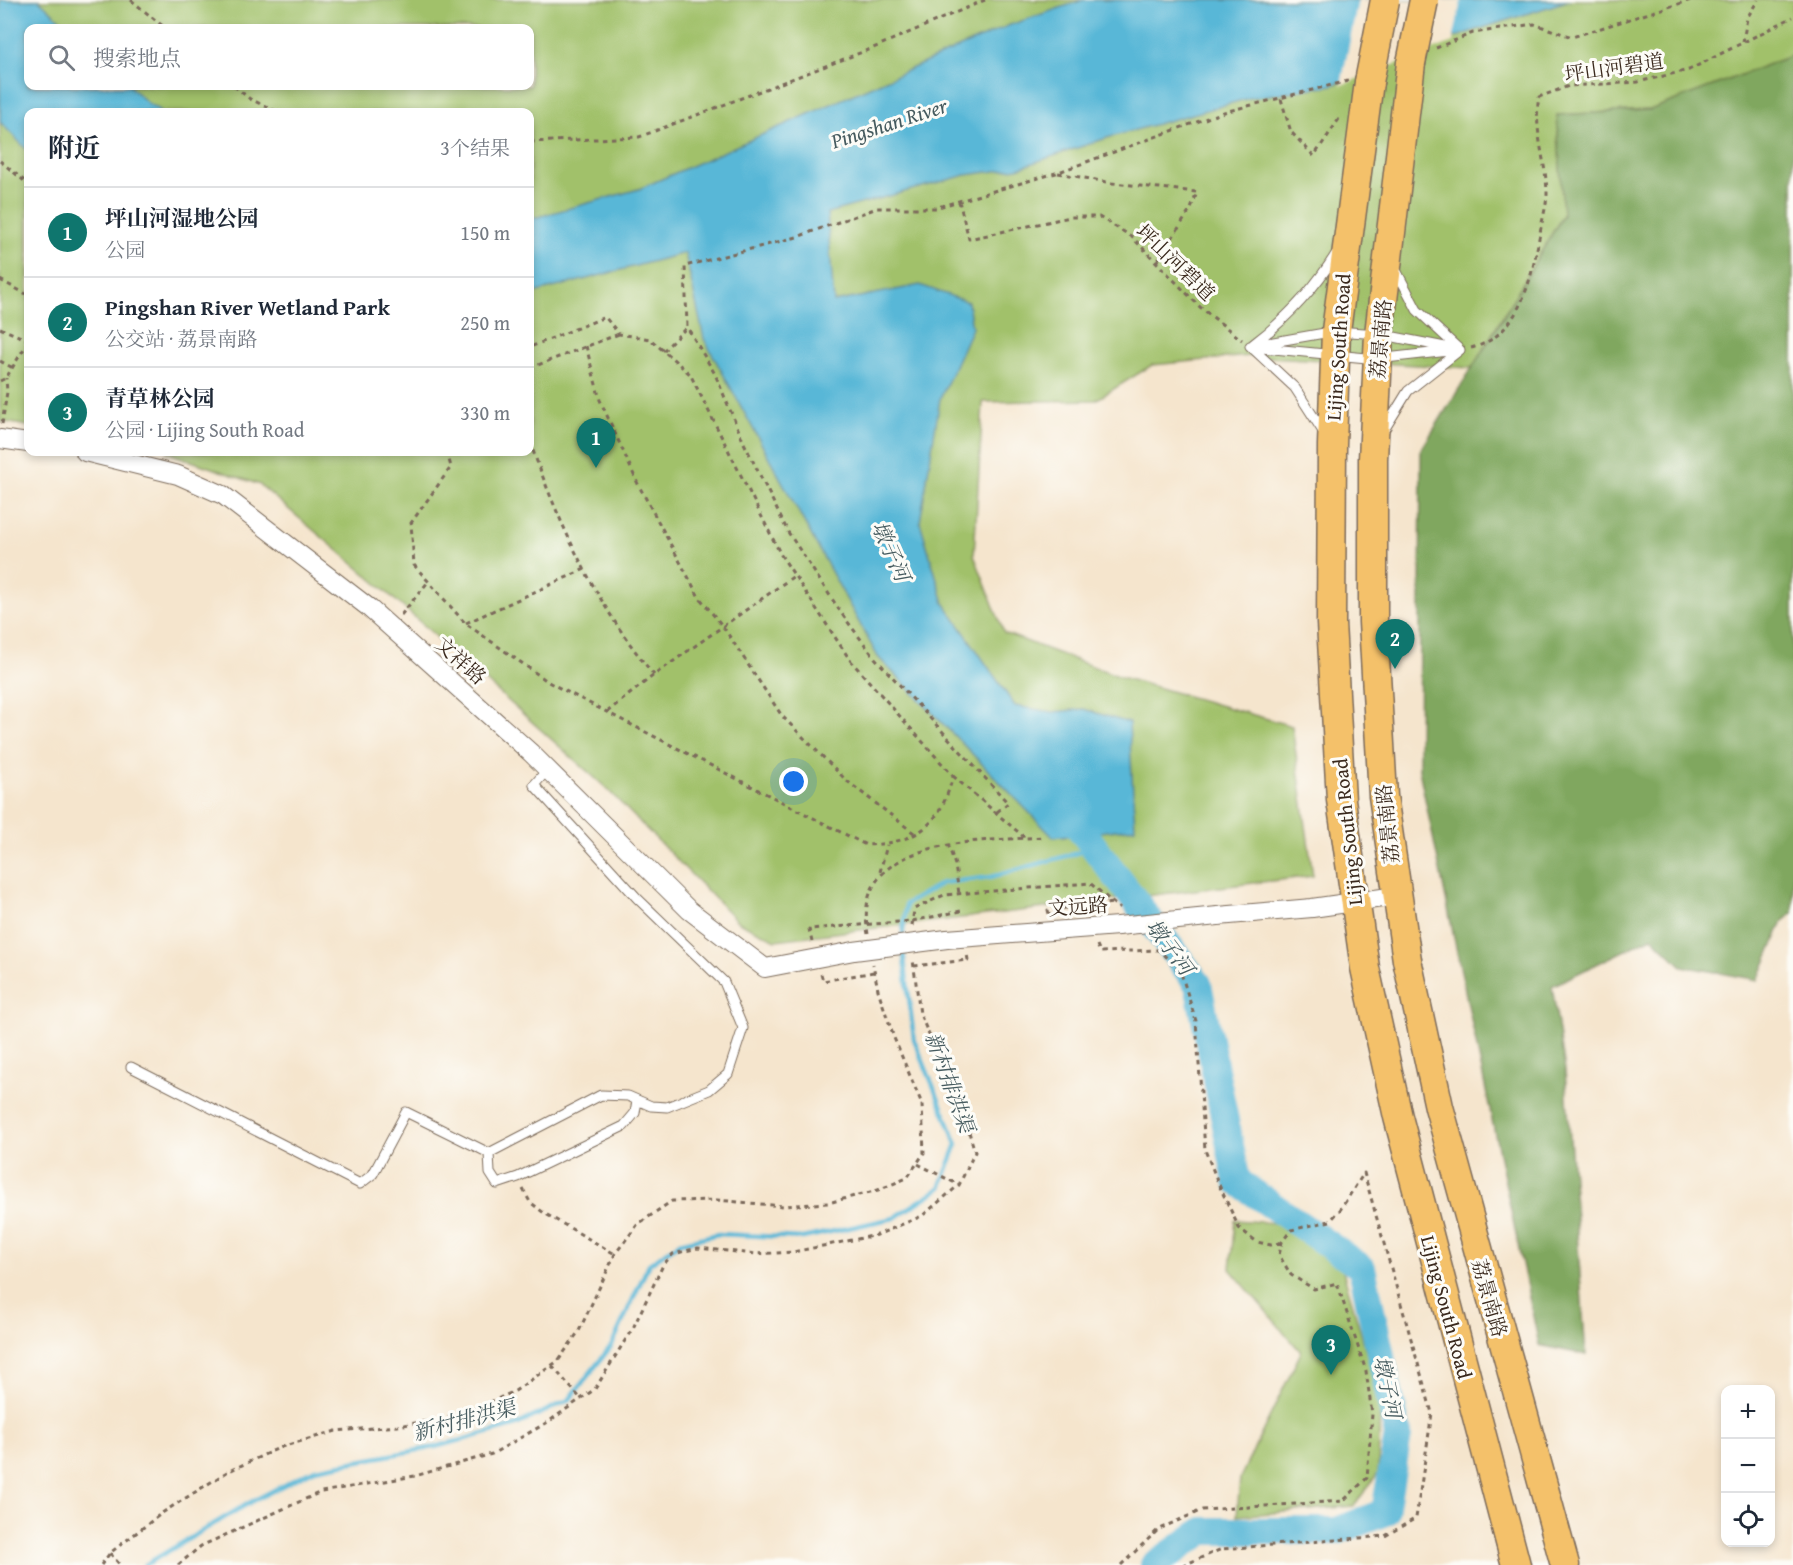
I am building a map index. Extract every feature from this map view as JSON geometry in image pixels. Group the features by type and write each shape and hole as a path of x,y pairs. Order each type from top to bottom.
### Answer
{"main road":[{"name":"Lijing South Road","path":"1385,0 1362,80 1336,344 1332,445 1330,623 1341,800 1354,903 1398,1117 1516,1565"},
{"name":"荔景南路","path":"1424,0 1421,57 1389,248 1378,346 1373,459 1373,622 1383,796 1407,960 1442,1118 1565,1565"}],"street":[{"path":"0,439 24,442"},
{"name":"文祥路","path":"101,456 178,475 223,495 391,627 548,769 689,910 765,968"},
{"name":"文远路","path":"765,968 862,947 1120,918 1218,916 1354,903 1396,896"}],"lane":[{"path":"1250,346 1294,310 1319,282 1348,235"},
{"path":"1389,248 1398,276 1418,310 1460,350"},
{"path":"1250,346 1336,344 1460,350"},
{"path":"1250,346 1336,344 1460,350"},
{"path":"1250,346 1295,388 1332,445"},
{"path":"1373,459 1386,424 1408,391 1460,350"},
{"path":"489,1153 601,1095 627,1096 651,1106 667,1107 708,1090 728,1074 742,1028 724,982 637,898 534,785 548,769"},
{"path":"131,1067 360,1184 373,1174 406,1112 489,1153"},
{"path":"489,1153 490,1173 497,1184 518,1177 624,1126 635,1113 637,1100"}],"path":[{"path":"131,0 160,24"},
{"path":"534,142 639,137 873,48 985,0"},
{"path":"1421,57 1473,33 1534,24 1572,37 1691,0"},
{"path":"1743,42 1746,18 1758,0"},
{"name":"坪山河碧道","path":"1460,350 1480,345 1510,324 1531,280 1547,194 1536,113 1539,97 1569,86 1638,82 1689,70 1793,17"},
{"path":"997,812 1008,803 875,658 844,617 788,532 744,444 715,374 687,327 685,266 797,237 877,208 934,208 1056,173 1224,112 1362,80"},
{"path":"239,90 250,99 269,108"},
{"path":"1281,99 1291,132 1314,156 1348,108"},
{"path":"0,161 24,181"},
{"path":"1056,173 1112,183 1197,192 1191,209 1157,261"},
{"name":"坪山河碧道","path":"959,201 969,239 1070,217 1099,217 1131,236 1200,307 1250,346"},
{"path":"0,280 24,293"},
{"path":"534,345 605,317 619,334"},
{"path":"663,351 687,327"},
{"path":"0,328 24,339"},
{"path":"534,366 619,334 651,339 690,374 781,555 850,660 952,776 1025,838"},
{"path":"586,346 600,400 638,484 699,597 724,628 782,716 847,781 915,833"},
{"path":"0,381 6,378 24,348"},
{"path":"0,361 13,368"},
{"path":"0,439 7,392 6,378"},
{"path":"534,451 585,569 626,641 654,675"},
{"path":"448,456 451,467 411,523 414,565 465,623 550,682 866,845 887,845 928,827 946,802 952,776"},
{"path":"465,623 585,569"},
{"path":"607,712 654,675 724,628 794,576"},
{"path":"391,627 428,582"},
{"path":"880,873 924,848 1044,837"},
{"path":"948,844 955,865 959,894"},
{"path":"862,947 871,893 880,873 887,845"},
{"path":"912,932 914,909 929,900 959,894 1090,883 1114,903 1120,918"},
{"path":"1050,916 1048,910 1114,903"},
{"path":"813,943 809,929 912,921 961,911"},
{"path":"1096,942 1100,952 1165,949 1148,934"},
{"path":"1159,950 1181,973 1196,1021 1205,1150 1219,1185 1239,1228 1257,1242 1271,1245 1282,1242"},
{"path":"914,966 968,960 967,954"},
{"path":"178,1565 201,1546 321,1492 415,1476 492,1454 582,1400 595,1389 610,1368 663,1265 673,1254 698,1248 756,1254 793,1252 877,1234 922,1216 959,1185 975,1152 965,1119 920,1014 913,955"},
{"path":"101,1565 110,1553 162,1513 227,1472 281,1447 336,1431 398,1426 461,1415 515,1391 552,1366 579,1331 615,1254 638,1224 672,1201 717,1200 783,1206 828,1203 878,1190 907,1178 924,1153 922,1104 894,1038 873,962"},
{"path":"821,974 823,981 874,972"},
{"path":"918,1164 959,1185"},
{"path":"1121,1565 1159,1529 1202,1510 1343,1501 1367,1478 1372,1414 1366,1371 1337,1282 1314,1289 1291,1275 1279,1255 1282,1242 1291,1230 1329,1221 1340,1210 1364,1173 1432,1413 1416,1518 1385,1536 1222,1549 1184,1565"},
{"path":"518,1177 530,1202 615,1254"},
{"path":"552,1366 582,1400"},
{"path":"110,1553 120,1565"}],"green space":[{"path":"0,0 1793,0 1793,55 1650,110 1557,115 1563,215 1472,368 1249,356 1152,365 1096,400 983,402 974,555 1004,633 1121,677 1292,726 1313,876 776,940 738,922 605,787 375,582 260,485 177,456 534,456 534,108 24,108 24,425 0,421"},
{"path":"1793,55 1793,913 1783,921 1758,980 1682,966 1652,937 1552,986 1565,1070 1586,1355 1539,1345 1419,770 1421,450 1563,215 1557,115 1650,110"},
{"path":"1235,1220 1289,1224 1341,1264 1380,1399 1378,1473 1354,1506 1237,1516 1240,1478 1301,1352 1230,1269"}],"water":[{"path":"0,0 39,0 65,24 24,24 24,90 133,90 156,108 24,108 24,147 0,122"},
{"name":"Pingshan River","path":"1083,0 1570,0 1467,33 1333,85 1250,98 1107,138 1018,168 966,175 827,213 834,302 920,285 968,302 972,328 940,399 920,522 944,603 1015,706 1053,712 1084,709 1129,723 1135,828 1053,837 878,657 704,339 685,253 534,293 534,218 639,189 1010,25"}],"pier":[{"path":"1358,0 1461,0 1453,42 1341,85"}],"waterway":[{"name":"墩子河","path":"1060,802 1198,984 1237,1181 1362,1268 1398,1435 1385,1512 1337,1531 1203,1531 1154,1565"},
{"name":"新村排洪渠","path":"902,942 906,904 942,883 991,877 1095,848"},
{"name":"新村排洪渠","path":"145,1565 249,1503 315,1469 435,1447 514,1426 569,1400 612,1345 649,1264 679,1243 718,1234 803,1238 894,1218 940,1188 957,1144 914,1039 903,950"}],"place":[{"name":"坪山河湿地公园","path":"596,468"},
{"name":"Pingshan River Wetland Park","path":"1395,669"},
{"name":"青草林公园","path":"1331,1375"}]}
